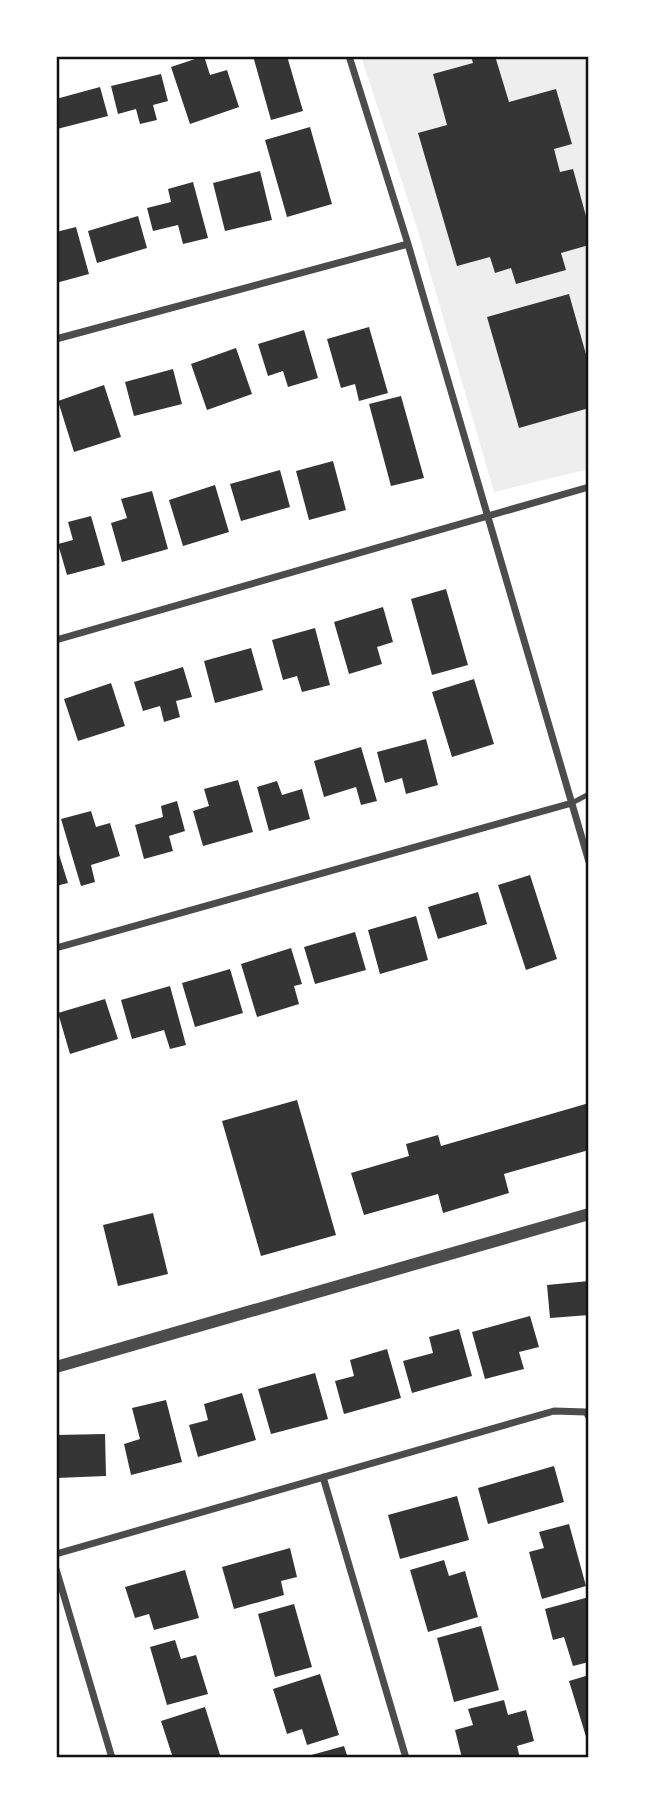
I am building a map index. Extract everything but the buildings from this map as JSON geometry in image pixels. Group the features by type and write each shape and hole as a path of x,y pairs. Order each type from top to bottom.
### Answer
{"street":[{"path":"349,56 408,244 589,862"},
{"path":"56,339 408,244"},
{"path":"56,640 589,487"},
{"path":"56,948 572,803"},
{"path":"56,1367 589,1213"},
{"path":"56,1554 554,1411 588,1415"},
{"path":"323,1477 406,1758"},
{"path":"56,1569 112,1758"}],"lane":[{"path":"572,803 589,794"}],"shaded area":[{"path":"361,56 589,56 589,469 494,492 417,228"}]}
